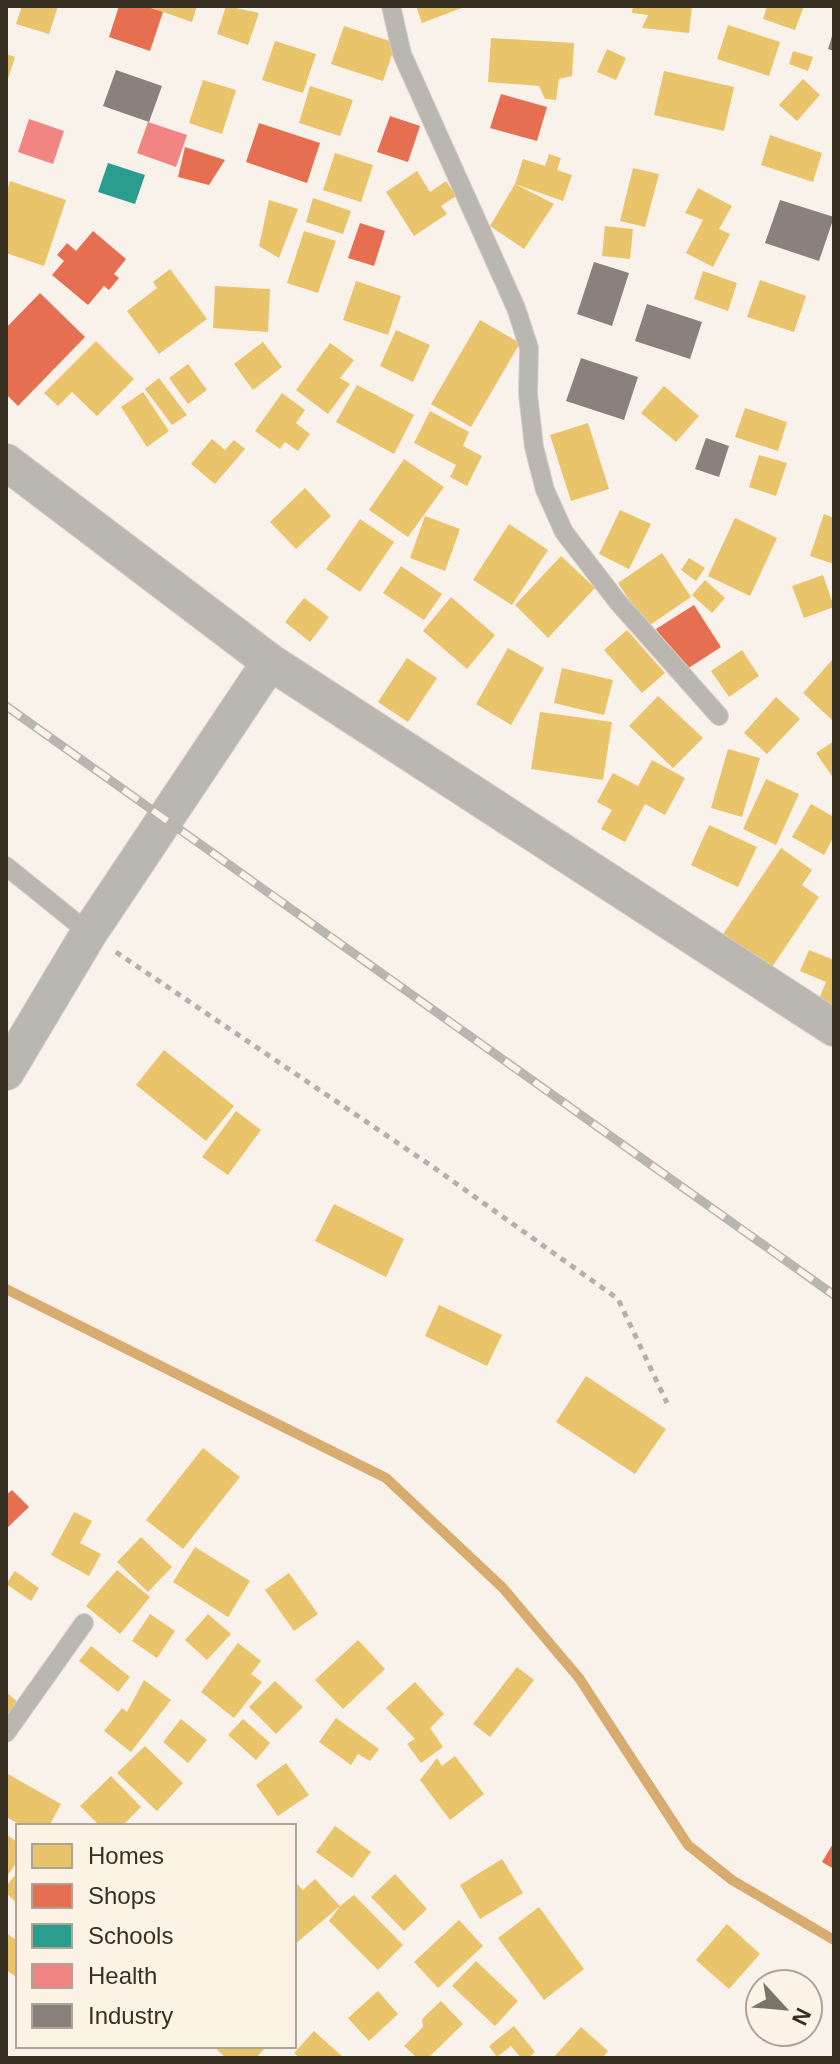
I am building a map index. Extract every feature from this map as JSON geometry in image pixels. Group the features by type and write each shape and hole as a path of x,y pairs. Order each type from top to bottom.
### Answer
{"street":[{"path":"6,462 270,662 834,1028"},
{"path":"6,1072 89,933 270,662"}],"lane":[{"path":"391,6 402,54 516,308 529,348 528,394 534,447 545,490 564,532 617,601 719,716"},
{"path":"6,866 89,933"},
{"path":"6,1733 84,1623"}],"path":[{"path":"89,933 433,1167 618,1299 667,1403"}],"building: Homes":[{"path":"22,6 58,6 49,34 16,24"},
{"path":"146,6 197,6 192,22"},
{"path":"226,6 259,13 248,45 217,34"},
{"path":"416,6 467,6 422,23"},
{"path":"633,6 692,6 689,33 642,28 648,15 632,13"},
{"path":"767,6 804,6 795,30 763,19"},
{"path":"728,25 780,42 769,76 717,59"},
{"path":"344,26 396,43 383,81 331,64"},
{"path":"491,38 574,43 572,76 559,79 556,100 545,99 539,86 488,82"},
{"path":"275,41 316,54 303,93 262,80"},
{"path":"607,49 626,58 616,80 597,72"},
{"path":"793,51 813,57 808,71 789,64"},
{"path":"6,54 15,57 7,82 6,82"},
{"path":"664,71 734,87 724,131 654,115"},
{"path":"803,79 820,95 797,121 779,105"},
{"path":"203,80 236,90 222,134 189,123"},
{"path":"310,86 353,100 340,136 299,123"},
{"path":"770,135 822,153 813,182 761,165"},
{"path":"335,153 373,165 361,202 323,190"},
{"path":"549,154 561,158 557,170 572,175 563,201 515,184 523,159 545,166"},
{"path":"633,168 659,174 645,227 620,221"},
{"path":"417,171 430,192 446,181 456,196 441,206 447,214 414,236 386,192"},
{"path":"10,181 66,200 44,266 6,253 6,195"},
{"path":"515,184 554,204 524,249 490,226"},
{"path":"698,188 732,206 719,229 730,234 713,267 686,253 703,220 685,213"},
{"path":"313,198 351,211 343,234 306,222"},
{"path":"269,200 298,209 279,258 259,246"},
{"path":"605,226 633,229 630,259 602,256"},
{"path":"304,231 336,241 318,293 287,283"},
{"path":"170,269 207,319 159,354 127,311 157,288 153,282"},
{"path":"703,271 737,283 728,311 694,299"},
{"path":"760,280 806,296 794,332 747,317"},
{"path":"356,281 401,296 388,335 343,320"},
{"path":"215,286 270,289 268,332 213,328"},
{"path":"480,320 520,343 471,427 431,404"},
{"path":"396,330 430,345 413,382 380,366"},
{"path":"96,341 134,379 97,416 72,392 58,406 44,393"},
{"path":"263,342 282,367 253,390 234,364"},
{"path":"330,343 354,360 340,378 350,384 328,414 296,390"},
{"path":"188,364 207,390 188,404 169,378"},
{"path":"159,378 187,415 172,425 145,389"},
{"path":"357,385 414,415 394,454 336,422"},
{"path":"664,386 699,416 676,442 641,413"},
{"path":"143,392 169,431 147,447 121,407"},
{"path":"282,393 305,410 296,423 310,434 298,451 285,442 280,449 255,431"},
{"path":"745,408 787,422 778,451 735,437"},
{"path":"430,411 469,432 463,446 482,456 467,486 450,477 456,465 414,443"},
{"path":"588,423 609,489 571,501 550,435"},
{"path":"212,439 225,450 234,440 245,449 215,484 191,464"},
{"path":"759,455 787,463 776,496 749,487"},
{"path":"404,459 444,487 408,537 369,510"},
{"path":"305,488 331,516 296,549 270,522"},
{"path":"620,510 651,524 629,569 599,554"},
{"path":"824,514 834,518 834,564 810,556"},
{"path":"425,516 460,529 445,571 410,558"},
{"path":"735,518 777,538 750,596 708,576"},
{"path":"360,519 394,542 360,592 326,569"},
{"path":"509,524 548,550 512,605 473,580"},
{"path":"662,553 691,597 647,627 618,583"},
{"path":"561,556 595,588 548,638 515,605"},
{"path":"689,558 705,568 696,581 681,570"},
{"path":"401,566 442,594 424,620 383,593"},
{"path":"823,575 834,607 804,618 792,586"},
{"path":"705,580 725,598 712,613 692,595"},
{"path":"451,597 495,635 467,669 423,631"},
{"path":"304,598 329,617 310,642 285,622"},
{"path":"627,630 665,673 642,693 604,650"},
{"path":"508,648 544,668 511,725 476,704"},
{"path":"742,650 759,676 729,697 711,671"},
{"path":"407,658 437,678 408,722 378,702"},
{"path":"832,660 834,662 834,722 803,693"},
{"path":"562,668 613,680 604,715 554,703"},
{"path":"658,696 703,738 673,768 629,726"},
{"path":"776,697 800,719 767,754 744,733"},
{"path":"540,712 612,722 603,780 531,769"},
{"path":"834,741 834,779 816,753"},
{"path":"728,749 760,758 742,817 711,808"},
{"path":"652,760 685,778 665,815 645,804 625,842 601,829 612,810 597,802 613,773 638,786"},
{"path":"766,779 799,794 776,845 743,829"},
{"path":"811,804 834,817 834,836 824,855 792,837"},
{"path":"709,825 757,847 738,887 691,865"},
{"path":"781,848 812,870 802,885 819,897 768,973 719,940"},
{"path":"809,950 834,960 834,1014 816,1006 826,982 800,971"},
{"path":"164,1050 234,1106 206,1141 136,1085"},
{"path":"236,1111 261,1130 228,1175 202,1157"},
{"path":"334,1204 404,1239 386,1277 315,1241"},
{"path":"439,1305 502,1335 487,1366 425,1336"},
{"path":"586,1376 666,1429 635,1474 556,1422"},
{"path":"203,1448 240,1477 183,1549 146,1520"},
{"path":"74,1512 92,1521 80,1543 101,1554 89,1576 51,1555"},
{"path":"141,1537 172,1567 148,1592 117,1562"},
{"path":"195,1547 250,1581 228,1617 173,1582"},
{"path":"117,1570 150,1597 120,1634 86,1606"},
{"path":"15,1571 39,1588 31,1601 6,1584"},
{"path":"289,1573 318,1614 294,1631 265,1590"},
{"path":"150,1614 175,1631 157,1658 132,1641"},
{"path":"208,1614 231,1634 207,1660 185,1640"},
{"path":"358,1640 385,1669 343,1709 315,1680"},
{"path":"238,1643 261,1661 251,1674 262,1682 234,1718 201,1692"},
{"path":"91,1646 130,1677 118,1692 79,1661"},
{"path":"517,1667 534,1680 490,1737 473,1724"},
{"path":"144,1680 171,1700 131,1752 104,1731 122,1708 127,1712"},
{"path":"275,1681 303,1707 276,1734 249,1707"},
{"path":"415,1682 444,1714 430,1728 443,1747 421,1763 407,1744 415,1739 386,1708"},
{"path":"6,1692 19,1703 6,1719"},
{"path":"336,1718 379,1749 370,1761 358,1754 351,1765 319,1742"},
{"path":"181,1719 207,1740 188,1763 163,1742"},
{"path":"243,1719 270,1743 256,1760 228,1735"},
{"path":"145,1746 183,1783 157,1811 117,1773"},
{"path":"455,1756 484,1794 450,1820 420,1780 437,1758 442,1766"},
{"path":"286,1763 309,1795 278,1816 256,1785"},
{"path":"6,1773 61,1804 50,1824 19,1824 6,1817"},
{"path":"111,1776 141,1807 124,1824 98,1824 80,1806"},
{"path":"335,1826 371,1852 352,1878 316,1852"},
{"path":"6,1834 16,1842 16,1863 6,1878"},
{"path":"502,1859 523,1893 480,1919 460,1885"},
{"path":"16,1874 16,1902 6,1893 6,1886"},
{"path":"395,1874 427,1909 404,1931 371,1897"},
{"path":"315,1879 340,1906 296,1943 296,1883 303,1890"},
{"path":"354,1895 403,1945 378,1970 329,1921 340,1906"},
{"path":"539,1907 584,1969 544,2000 498,1938"},
{"path":"459,1920 483,1946 438,1988 414,1962"},
{"path":"727,1924 760,1954 744,1968 729,1989 696,1960"},
{"path":"6,1933 16,1940 16,1977 6,1970"},
{"path":"476,1961 518,2001 495,2026 452,1986"},
{"path":"378,1991 398,2014 369,2041 348,2018"},
{"path":"441,2001 463,2024 428,2058 417,2058 404,2046 423,2027 422,2019"},
{"path":"514,2026 535,2052 528,2058 521,2058 511,2046 497,2057 489,2046"},
{"path":"581,2027 608,2051 602,2058 553,2058"},
{"path":"314,2031 344,2058 300,2058 294,2053"},
{"path":"215,2048 265,2048 256,2058 226,2058"}],"building: Shops":[{"path":"119,6 145,6 163,12 150,51 109,37"},
{"path":"501,94 547,107 537,141 490,128"},
{"path":"390,116 420,126 408,162 377,152"},
{"path":"259,123 320,143 307,183 246,162"},
{"path":"185,147 225,160 209,185 178,177"},
{"path":"360,223 385,231 374,266 348,258"},
{"path":"93,231 126,259 114,274 119,278 109,290 104,286 88,305 52,275 64,261 57,255 67,243 76,251"},
{"path":"40,293 85,337 18,406 6,394 6,328"},
{"path":"694,605 721,647 684,671 656,629"},
{"path":"12,1490 29,1507 6,1529 6,1495"},
{"path":"834,1842 834,1869 822,1862"}],"building: Schools":[{"path":"108,163 145,175 135,204 98,192"}],"building: Health":[{"path":"29,119 64,131 53,164 18,152"},
{"path":"148,122 187,135 176,167 137,153"}],"building: Industry":[{"path":"834,33 834,51 828,49"},
{"path":"116,70 162,86 149,122 103,106"},
{"path":"780,200 834,217 819,261 765,243"},
{"path":"594,262 629,273 612,326 577,314"},
{"path":"647,304 702,322 690,359 635,341"},
{"path":"581,358 638,377 624,420 566,401"},
{"path":"706,438 729,446 719,477 695,469"}],"waterway":[{"path":"6,1289 386,1478 503,1588 579,1678 688,1845 732,1880 834,1940"}],"railway":[{"path":"6,706 834,1295"}]}
